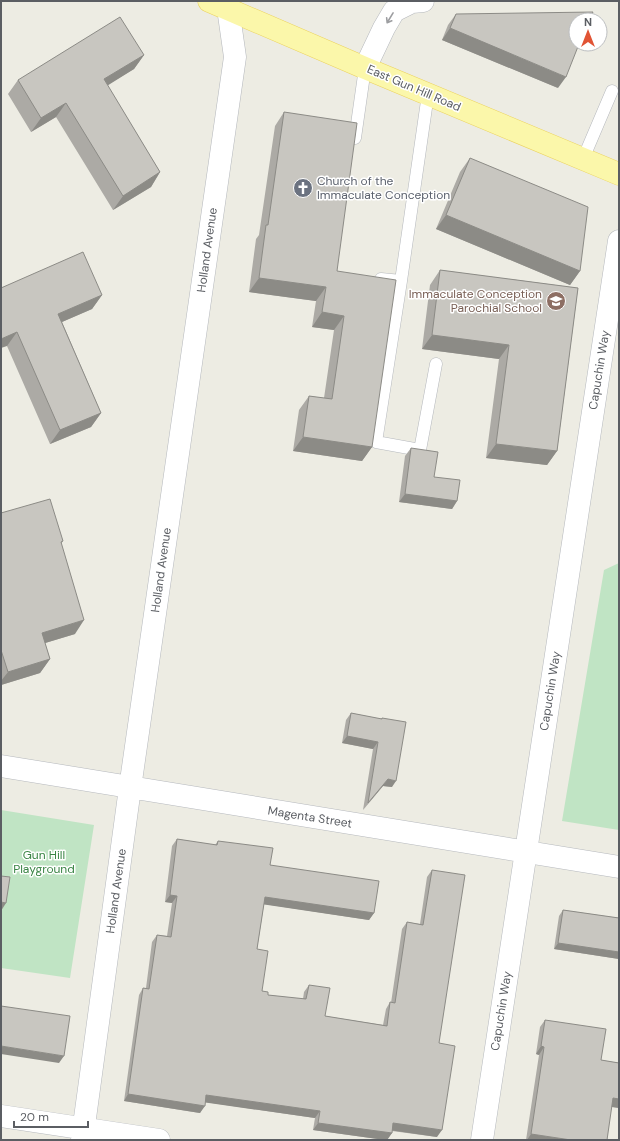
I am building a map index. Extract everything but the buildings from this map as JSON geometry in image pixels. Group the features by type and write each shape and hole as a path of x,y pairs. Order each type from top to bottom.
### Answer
{"main road":[{"name":"East Gun Hill Road","path":"221,4 365,68 619,174"}],"street":[{"path":"365,68 384,28 394,11 412,2 424,1"},
{"name":"Holland Avenue","path":"83,1134 130,788 235,57 221,4"},
{"name":"Capuchin Way","path":"482,1140 619,242"},
{"name":"Magenta Street","path":"1,766 619,867"},
{"path":"1,1116 83,1134 159,1140"}],"lane":[{"path":"353,152 365,68"},
{"path":"583,159 612,91"},
{"path":"428,94 376,442 420,450 436,364"},
{"path":"371,278 401,281"}],"green space":[{"path":"619,563 619,830 562,821 604,570"},
{"name":"Gun Hill Playground","path":"1,810 94,825 70,978 1,968"}],"place":[{"name":"Church of the Immaculate Conception","path":"303,188"},
{"name":"Immaculate Conception Parochial School","path":"556,301"}]}
